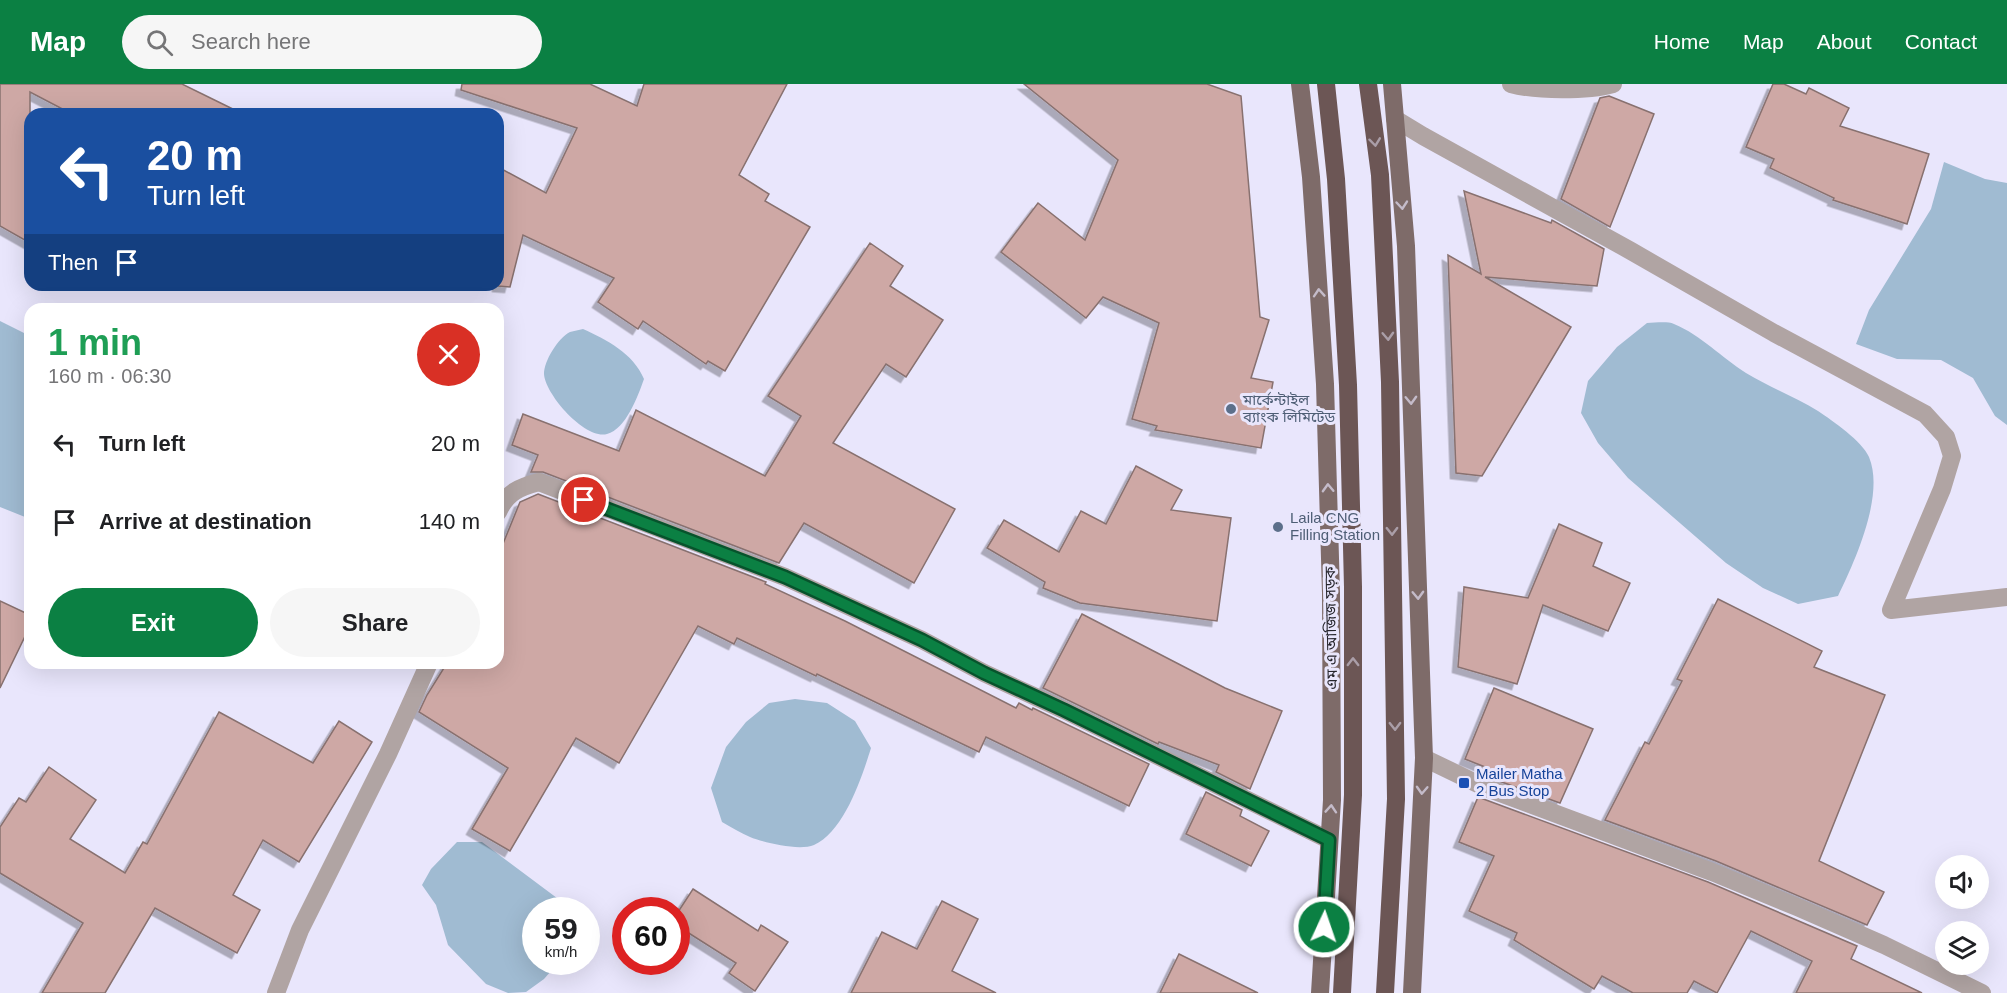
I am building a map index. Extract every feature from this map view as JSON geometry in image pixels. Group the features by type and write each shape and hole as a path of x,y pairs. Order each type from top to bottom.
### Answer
{"highway":[{"path":"1326,84 1336,179 1348,385 1353,587 1353,795 1342,993"},
{"path":"1368,84 1380,176 1390,382 1396,799 1385,993"}],"main road":[{"name":"এম এ আজিজ সড়ক","path":"1300,84 1311,177 1325,384 1331,604 1332,800 1320,993"},
{"path":"1392,84 1406,246 1424,758 1412,993"}],"street":[{"path":"1511,84 1521,87 1562,89 1604,87 1613,84"},
{"path":"1395,119 1764,328 1925,414 1946,437 1952,456 1942,489 1891,610 2007,597"},
{"path":"504,502 519,487 539,482 785,577 922,640 984,673 1329,840"},
{"path":"276,993 300,930 388,754 426,669"},
{"path":"1424,758 1484,787 1712,872 1797,907 1884,945 1982,993"}],"water":[{"path":"1944,162 1985,179 2007,183 2007,425 1995,416 1973,378 1941,360 1897,359 1856,344 1869,310 1931,209"},
{"path":"0,321 24,333 24,517 0,507"},
{"path":"1647,323 1668,323 1684,329 1746,373 1818,411 1846,432 1865,451 1873,472 1871,508 1859,547 1838,596 1798,604 1763,588 1726,563 1628,478 1598,443 1581,413 1588,381 1617,347"},
{"path":"583,329 618,348 633,362 644,379 635,403 625,419 614,431 607,434 598,434 578,423 551,393 546,383 545,369 556,344 570,332"},
{"path":"795,699 827,703 855,721 871,748 863,774 843,816 825,838 808,847 782,846 756,839 722,822 711,788 726,747 746,722 769,703"},
{"path":"457,842 482,842 556,897 522,897 522,975 548,975 544,979 526,992 508,993 486,984 448,945 436,905 422,885 431,869"}],"building":[{"path":"0,84 182,84 231,108 61,108 30,92 30,108 24,108 24,240 0,226"},
{"path":"462,84 590,84 637,106 644,84 787,84 739,175 769,194 765,201 810,227 725,371 708,361 706,364 643,321 638,329 598,302 614,278 523,235 510,287 504,286 504,170 546,193 577,128 461,90"},
{"path":"1024,84 1207,84 1241,96 1260,317 1269,320 1251,378 1273,382 1261,448 1155,430 1157,426 1132,419 1159,323 1103,297 1086,318 1001,252 1038,203 1085,240 1118,160"},
{"path":"1773,84 1784,84 1806,94 1809,88 1849,108 1840,126 1929,154 1907,224 1833,200 1834,198 1770,168 1774,159 1746,147"},
{"path":"1609,96 1654,114 1610,227 1561,199 1600,98"},
{"path":"1464,191 1551,223 1552,220 1604,249 1597,286 1485,277 1571,327 1482,476 1456,473 1448,255 1481,274"},
{"path":"870,243 903,266 890,286 943,320 906,377 886,364 833,443 955,509 914,583 804,523 779,563 543,472 531,472 538,455 512,445 523,414 619,451 636,410 765,476 801,416 768,396"},
{"path":"1136,466 1182,490 1171,510 1231,518 1217,621 1080,603 1043,588 1045,582 987,548 1004,520 1059,552 1081,511 1106,524"},
{"path":"538,494 766,582 765,584 845,621 1016,708 1019,703 1032,710 1033,708 1149,764 1129,806 986,737 979,752 737,638 734,644 698,626 619,763 576,738 510,851 472,829 508,768 419,712 443,669 504,669 504,541 520,502"},
{"path":"1559,524 1602,543 1593,566 1630,583 1608,631 1543,605 1517,684 1458,667 1464,587 1528,598"},
{"path":"1718,599 1822,651 1814,667 1885,695 1819,861 1884,892 1867,925 1716,861 1605,820 1645,742 1649,744 1682,681 1677,679"},
{"path":"0,601 24,612 24,638 0,688"},
{"path":"1082,614 1225,688 1282,711 1250,789 1216,772 1219,765 1159,742 1158,744 1043,688"},
{"path":"1494,688 1593,729 1560,803 1488,777 1490,769 1465,759"},
{"path":"219,712 313,763 339,721 372,742 299,862 263,840 233,895 260,910 237,953 155,908 105,993 42,993 83,923 0,873 0,827 19,798 26,802 49,767 96,800 70,839 125,873 143,842 147,844"},
{"path":"1206,792 1242,810 1240,816 1269,831 1251,866 1186,834"},
{"path":"1478,797 1708,882 1857,946 1851,959 1922,993 1796,993 1812,961 1751,931 1717,993 1694,981 1687,993 1633,993 1602,976 1594,989 1514,940 1517,933 1469,911 1494,856 1459,842"},
{"path":"693,889 758,931 761,925 788,942 755,991 729,973 736,963 690,934 690,897 688,897"},
{"path":"942,901 978,919 952,971 996,993 851,993 882,932 917,949"},
{"path":"1179,954 1258,993 1160,993"}],"place":[{"name":"মার্কেন্টাইল ব্যাংক লিমিটেড","path":"1231,409"},
{"name":"Laila CNG Filling Station","path":"1278,527"},
{"name":"Mailer Matha 2 Bus Stop","path":"1464,783"}],"route":[{"path":"584,500 785,577 922,640 984,673 1329,840 1324,927"}]}
